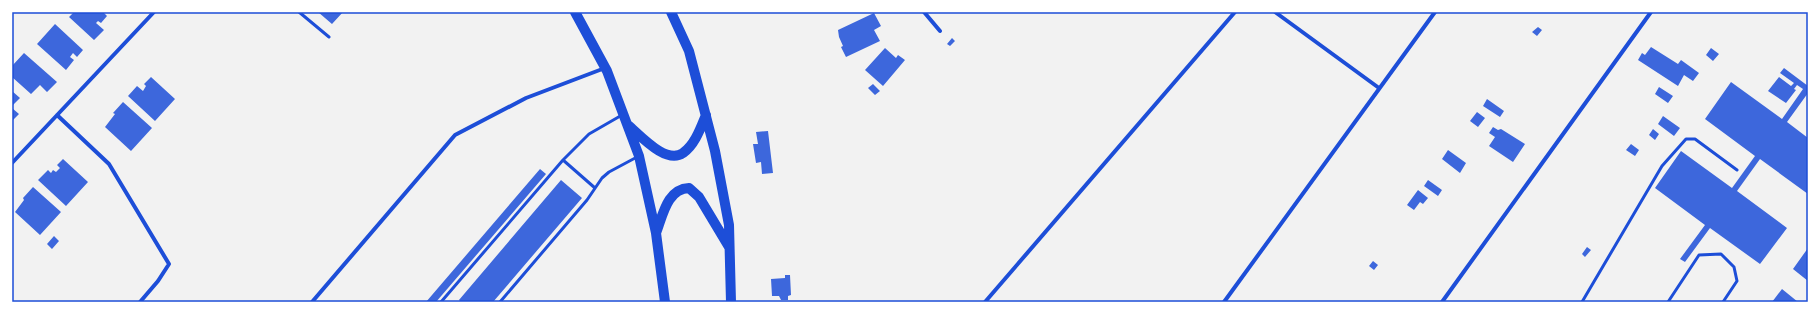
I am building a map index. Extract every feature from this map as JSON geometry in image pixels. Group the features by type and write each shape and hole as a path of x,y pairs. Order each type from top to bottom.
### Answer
{"main road":[{"path":"575,12 605,68 639,156 656,233 665,302"},
{"path":"671,12 689,51 715,151 729,225 731,302"},
{"path":"625,119 660,152 673,156 683,153 695,139 706,115"},
{"path":"656,233 671,195 680,189 689,188 699,197 730,248"}],"street":[{"path":"12,163 154,12"},
{"path":"924,12 940,31"},
{"path":"985,302 1235,12"},
{"path":"1275,12 1379,88"},
{"path":"1224,302 1435,12"},
{"path":"1442,302 1651,12"},
{"path":"312,302 456,135 526,98 605,68"},
{"path":"57,115 110,164 169,264 158,281 140,302"}],"lane":[{"path":"299,12 329,37"},
{"path":"441,302 563,160 589,134 625,119"},
{"path":"1582,302 1654,178 1662,166 1686,139 1695,139 1737,170"},
{"path":"500,302 609,172 639,156"},
{"path":"563,160 595,188"},
{"path":"1668,302 1699,255 1721,254 1734,267 1737,281 1723,302"}],"building":[{"path":"74,12 103,12 107,16 101,23 98,21 96,23 104,30 94,40 69,17"},
{"path":"318,12 343,12 332,24"},
{"path":"874,13 881,26 874,30 880,41 846,57 841,47 843,46 838,30"},
{"path":"55,24 83,50 77,57 73,53 70,57 74,60 66,70 37,44"},
{"path":"1538,27 1542,30 1537,36 1532,32"},
{"path":"952,38 955,41 950,46 947,44"},
{"path":"1651,47 1678,64 1681,60 1699,73 1693,81 1684,75 1678,86 1638,60 1642,53 1645,55"},
{"path":"885,48 896,58 898,55 905,60 883,86 865,70"},
{"path":"1711,48 1719,54 1713,61 1706,55"},
{"path":"24,53 57,82 47,92 40,85 31,94 12,77 12,66"},
{"path":"1784,68 1808,86 1808,93 1787,122 1808,138 1808,194 1760,159 1737,191 1787,228 1760,264 1710,228 1685,262 1680,259 1705,225 1655,188 1681,151 1732,188 1755,156 1705,119 1731,82 1782,119 1803,89 1797,85 1794,89 1796,90 1786,103 1768,91 1779,77 1791,86 1794,83 1780,73"},
{"path":"151,77 175,99 155,121 128,96 137,86 143,91 146,86 144,84"},
{"path":"873,84 880,91 875,95 868,88"},
{"path":"1659,87 1673,96 1668,103 1655,94"},
{"path":"12,91 20,98 12,106"},
{"path":"1487,99 1504,111 1500,117 1483,106"},
{"path":"123,102 152,128 131,151 105,127 115,114 113,113"},
{"path":"12,108 19,114 12,121"},
{"path":"1477,112 1485,118 1478,127 1470,121"},
{"path":"1663,116 1680,128 1674,136 1658,124"},
{"path":"1493,127 1498,130 1501,129 1525,144 1513,162 1489,146 1495,137 1489,133"},
{"path":"1653,129 1659,134 1655,140 1649,135"},
{"path":"768,131 773,173 762,174 761,162 756,163 753,144 758,144 756,132"},
{"path":"1631,144 1639,150 1635,156 1626,150"},
{"path":"1448,150 1466,163 1460,173 1442,159"},
{"path":"63,159 88,182 66,206 38,180 48,170 51,173 53,170 56,172 60,168 57,165"},
{"path":"540,169 546,174 436,302 426,302"},
{"path":"561,180 582,198 493,302 461,302 459,300"},
{"path":"1428,180 1442,190 1438,196 1424,186"},
{"path":"33,187 61,212 40,235 15,212 24,200 23,198"},
{"path":"1418,190 1428,198 1423,204 1420,202 1414,210 1407,205"},
{"path":"54,236 59,241 52,249 47,244"},
{"path":"1587,247 1591,250 1585,257 1582,254"},
{"path":"1808,248 1808,281 1793,269"},
{"path":"1373,261 1378,265 1374,270 1369,266"},
{"path":"785,275 790,275 791,295 788,296 788,300 781,300 779,296 772,296 771,279 785,278"},
{"path":"1782,289 1798,302 1772,302"}]}
